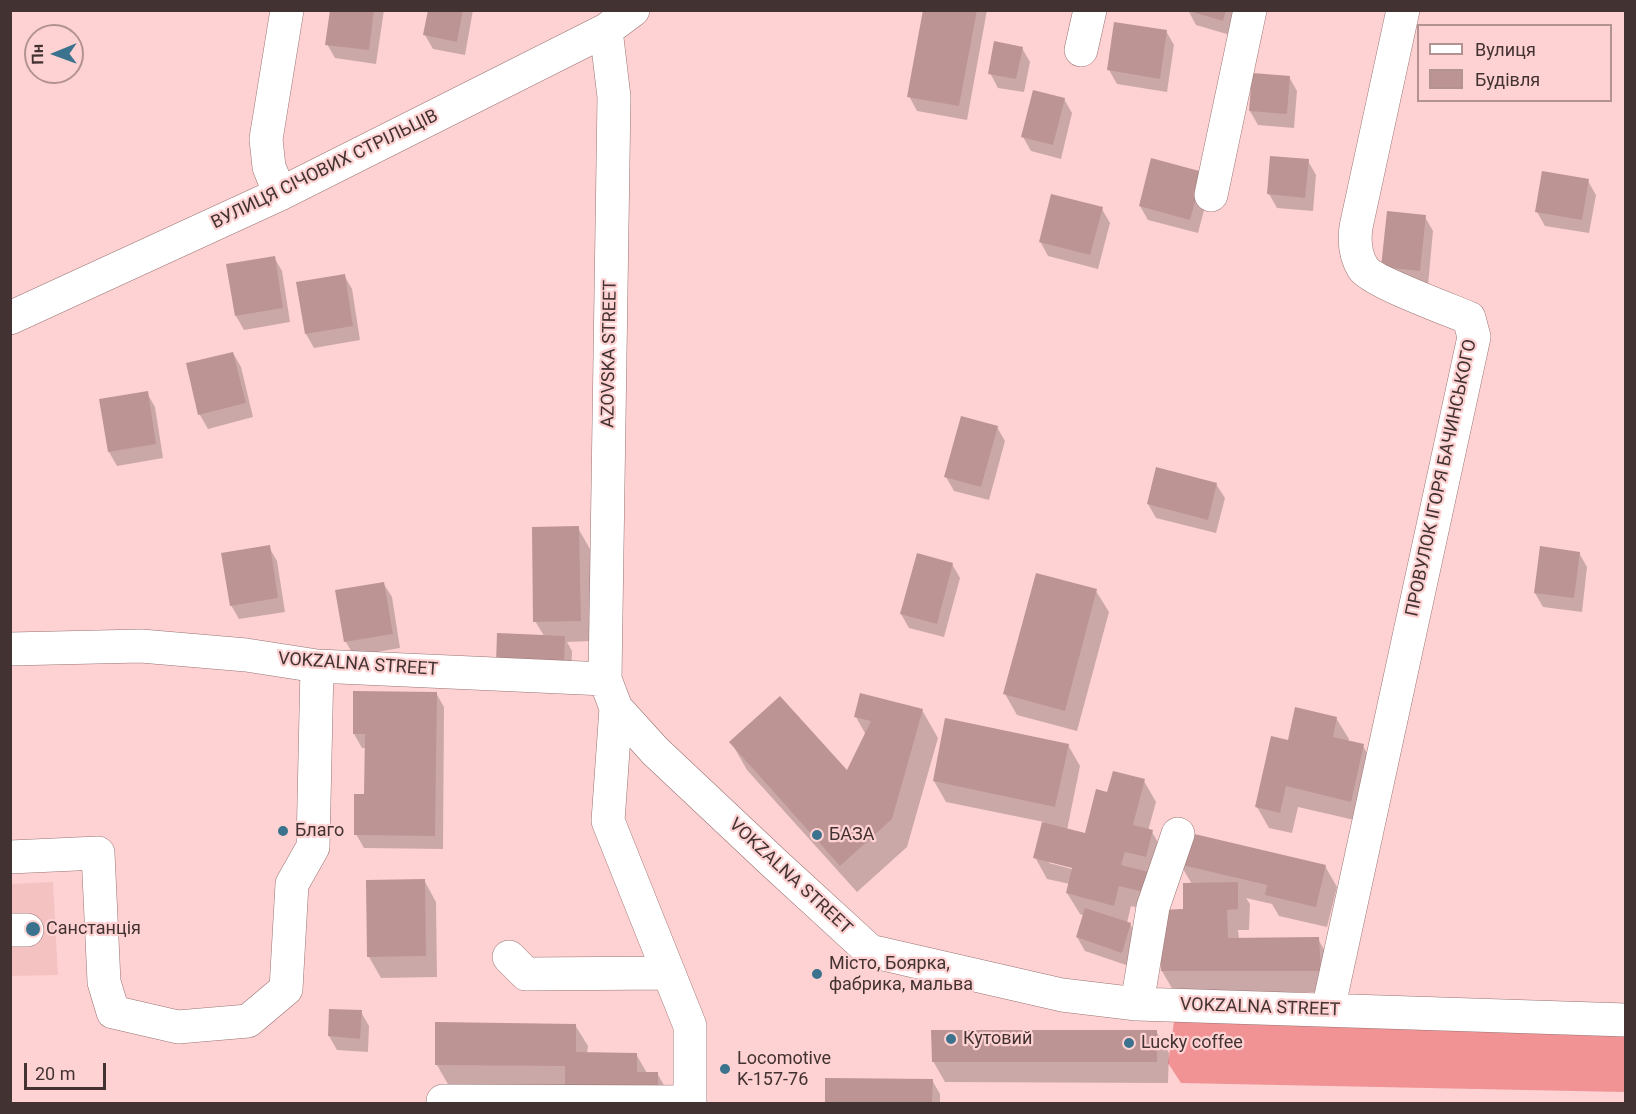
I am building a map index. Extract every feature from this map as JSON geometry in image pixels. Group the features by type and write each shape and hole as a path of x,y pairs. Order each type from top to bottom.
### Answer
{"street":[{"path":"280,194 269,167 266,139 287,10"},
{"name":"ВУЛИЦЯ СІЧОВИХ СТРІЛЬЦІВ","path":"10,318 280,194 606,30 633,10"},
{"path":"1081,50 1090,10"},
{"path":"1210,195 1250,10"},
{"name":"ПРОВУЛОК ІГОРЯ БАЧИНСЬКОГО","path":"1328,1010 1474,337 1468,318 1379,281 1363,269 1354,244 1358,216 1403,10"},
{"name":"AZOVSKA STREET","path":"443,1101 690,1102 690,1026 608,821 614,97 606,30"},
{"name":"VOKZALNA STREET","path":"10,649 141,646 246,655 317,666 610,694 655,751 870,951 1062,995 1137,1004 1626,1020"},
{"path":"10,857 98,853 104,982 113,1012 178,1027 248,1021 286,989 292,884 313,847 317,666"},
{"path":"1137,1004 1153,907 1178,834"},
{"path":"510,957 526,974 669,973"}],"shaded area":[{"name":"Санстанція","path":"53,882 58,975 11,976 10,884"},
{"path":"1175,1015 1625,1034 1625,1092 1181,1083 1168,1063"}],"building":[{"path":"330,10 374,10 369,50 325,45"},
{"path":"428,10 463,10 457,42 423,35"},
{"path":"923,10 977,10 959,106 907,97"},
{"path":"1186,10 1226,10 1223,21"},
{"path":"1114,22 1167,30 1160,79 1107,70"},
{"path":"994,41 1023,47 1016,79 988,74"},
{"path":"1252,73 1290,76 1287,114 1249,111"},
{"path":"1033,90 1065,98 1053,145 1021,137"},
{"path":"1270,156 1309,159 1305,198 1267,194"},
{"path":"1151,158 1203,172 1190,220 1139,206"},
{"path":"1542,171 1589,179 1582,220 1535,212"},
{"path":"1051,194 1103,207 1090,255 1039,242"},
{"path":"1387,211 1426,215 1420,271 1381,267"},
{"path":"275,256 283,308 235,316 226,264"},
{"path":"345,274 353,326 305,334 296,282"},
{"path":"233,352 246,403 198,415 186,363"},
{"path":"148,391 156,444 108,452 99,399"},
{"path":"961,416 998,426 981,487 944,477"},
{"path":"1156,467 1217,483 1208,520 1147,504"},
{"path":"579,526 581,621 533,622 532,527"},
{"path":"270,545 278,598 230,606 221,553"},
{"path":"1540,546 1580,552 1574,598 1534,593"},
{"path":"917,553 953,563 937,624 900,614"},
{"path":"1036,573 1097,589 1065,711 1003,694"},
{"path":"384,582 393,634 344,642 335,590"},
{"path":"497,633 565,636 564,666 496,664"},
{"path":"353,691 437,692 435,836 354,835 354,794 364,794 365,734 353,734"},
{"path":"860,693 923,709 892,819 840,866 729,742 780,696 847,770 871,721 854,717"},
{"path":"1295,707 1337,717 1333,737 1364,744 1351,802 1286,786 1280,813 1255,807 1271,736 1288,740"},
{"path":"945,718 1069,744 1055,807 933,781"},
{"path":"1113,771 1145,779 1133,825 1153,830 1146,857 1125,852 1121,865 1149,872 1144,892 1119,886 1114,906 1066,893 1072,868 1033,858 1042,822 1085,833 1096,789 1107,792"},
{"path":"1186,832 1326,865 1316,907 1265,895 1267,885 1178,864"},
{"path":"425,879 426,956 367,957 366,880"},
{"path":"1238,882 1238,909 1227,910 1228,938 1319,937 1321,971 1161,971 1159,910 1183,909 1183,883"},
{"path":"1085,908 1131,923 1122,953 1076,937"},
{"path":"329,1009 362,1010 360,1039 328,1036"},
{"path":"435,1022 576,1024 576,1052 637,1053 637,1072 658,1072 658,1092 565,1092 565,1066 435,1065"},
{"path":"931,1030 1157,1030 1157,1062 932,1062"},
{"path":"825,1078 933,1079 932,1102 825,1102"}],"place":[{"name":"Благо","path":"283,831"},
{"name":"БАЗА","path":"817,835"},
{"name":"Санстанція","path":"33,929"},
{"name":"Місто, Боярка, фабрика, мальва","path":"817,974"},
{"name":"Кутовий","path":"951,1039"},
{"name":"Lucky coffee","path":"1129,1043"},
{"name":"Locomotive K-157-76","path":"725,1069"}]}
